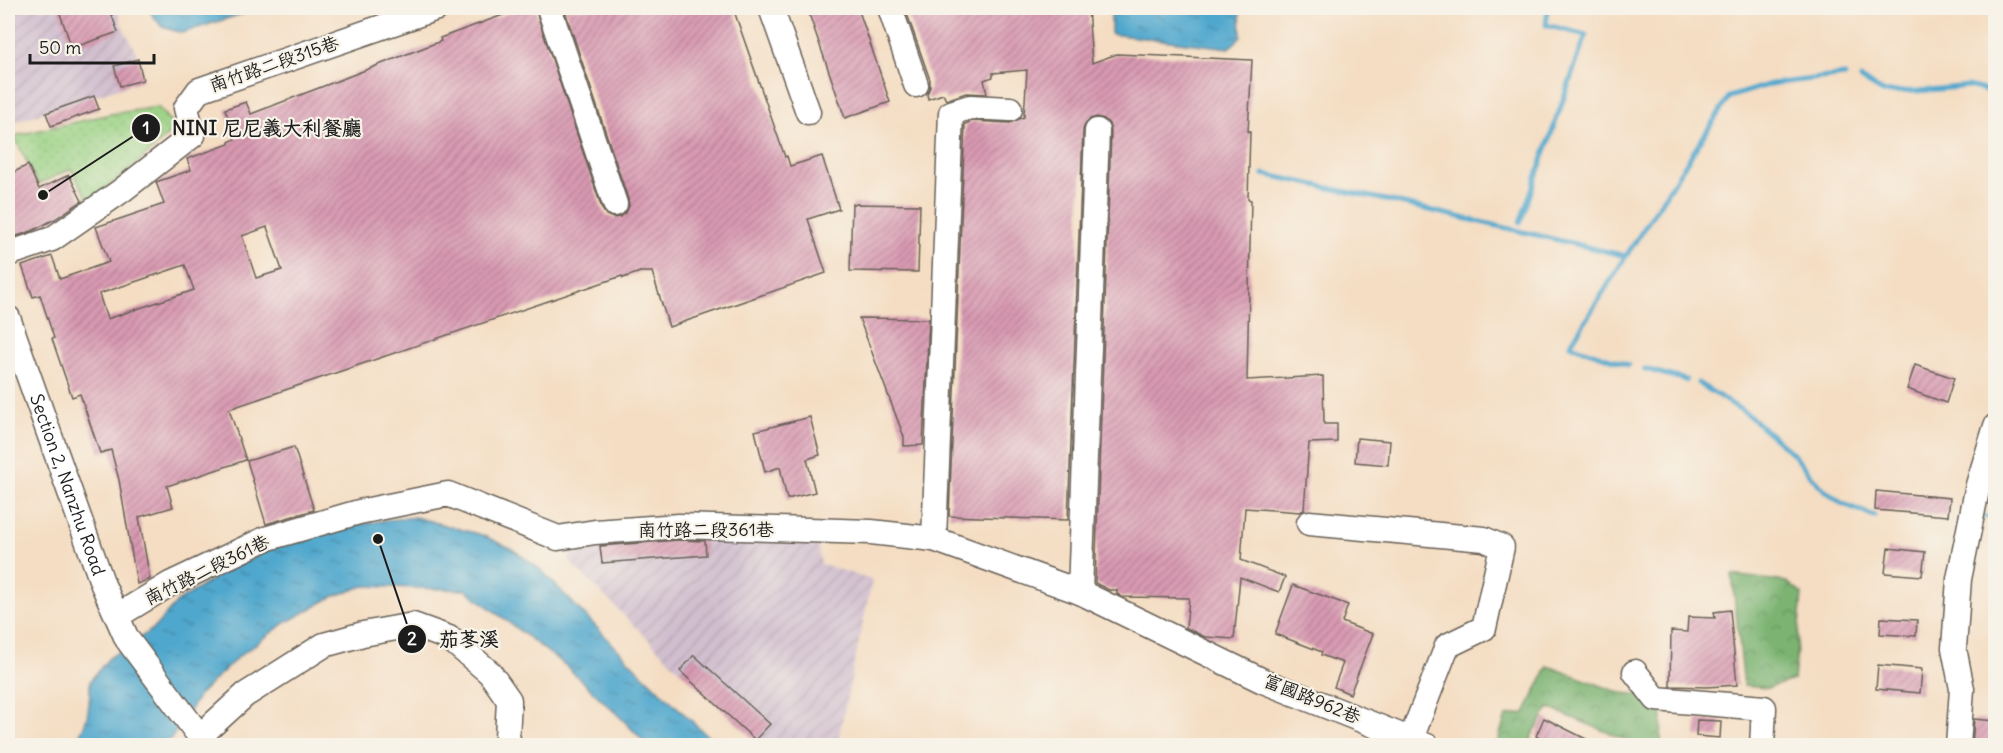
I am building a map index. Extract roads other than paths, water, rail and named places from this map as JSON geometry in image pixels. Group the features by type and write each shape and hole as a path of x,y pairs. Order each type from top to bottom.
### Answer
{"street":[{"name":"南竹路二段315巷","path":"8,254 52,239 121,191 193,135 186,108 199,90 437,8"},
{"path":"549,8 615,204"},
{"path":"771,8 808,112"},
{"path":"890,8 916,85"},
{"path":"934,539 951,113 970,107 1010,109"},
{"path":"1080,592 1097,131"},
{"name":"Section 2, Nanzhu Road","path":"8,318 103,585 127,639 200,737"},
{"path":"1958,746 1962,689 1954,648 1959,579 1978,485 1995,426"},
{"name":"南竹路二段361巷","path":"117,616 170,584 265,539 359,512 448,494 558,538 595,532 679,526 871,532 934,539 1080,592 1231,665"},
{"path":"1309,523 1484,539 1502,547 1484,628 1447,646 1419,742"},
{"path":"200,737 245,695 324,645 363,634 413,625 449,638 490,673 509,700 507,738 511,746"},
{"name":"富國路962巷","path":"1231,665 1263,681 1419,742"},
{"path":"1635,672 1656,699 1764,708 1762,746"}],"water":[{"path":"147,8 261,8 182,33 162,27"},
{"path":"1111,8 1240,8 1241,37 1229,48 1111,34"},
{"path":"415,517 482,535 512,549 541,570 637,669 717,745 647,745 566,666 466,590 364,586 332,597 285,623 238,657 200,694 171,739 160,745 71,746 85,723 89,707 90,681 109,658 153,629 177,602 218,576 276,546 323,531"}],"waterway":[{"path":"1520,223 1586,35 1546,25 1548,8"},
{"path":"1263,174 1391,201 1626,256 1729,97 1771,84 1845,75"},
{"path":"1861,79 1883,92 1968,86 1996,93"},
{"path":"1626,256 1570,345 1628,365"},
{"path":"1645,369 1686,380"},
{"path":"1698,383 1746,413 1793,454 1818,484 1841,503 1874,516"},
{"path":"1980,516 1996,518"}],"place":[{"name":"NINI 尼尼義大利餐廳","path":"43,195"},
{"name":"茄苳溪","path":"378,539"}]}
